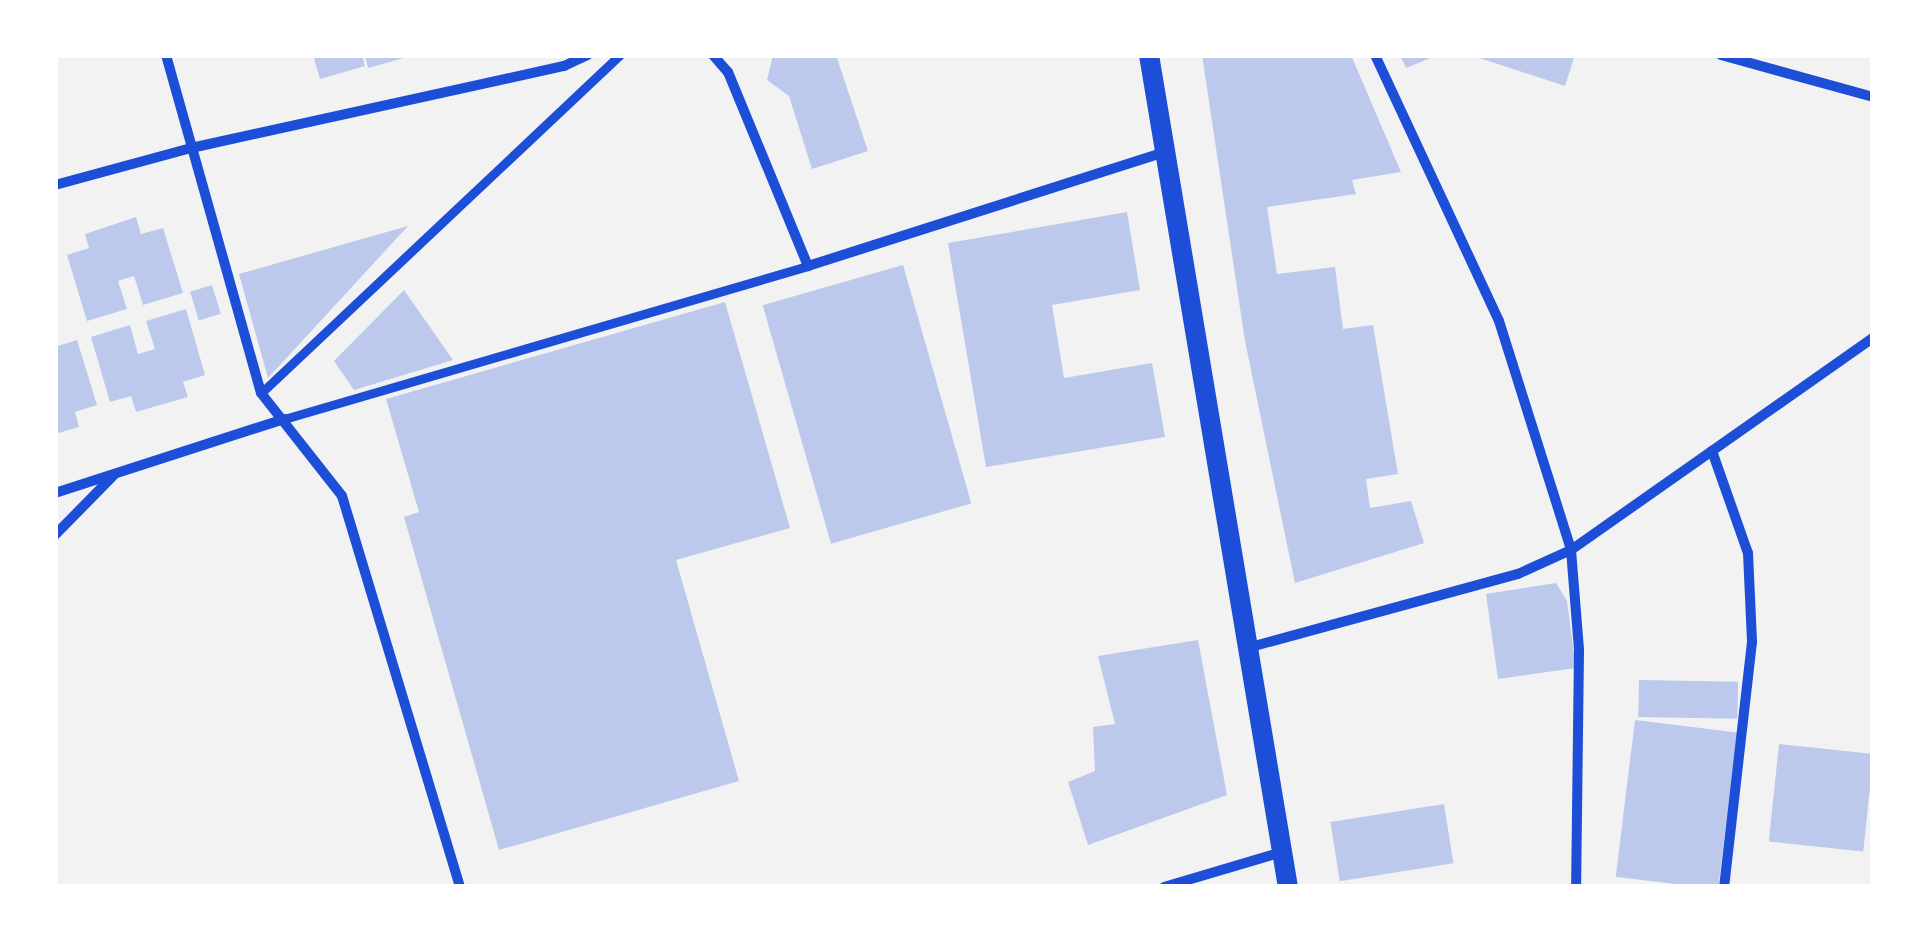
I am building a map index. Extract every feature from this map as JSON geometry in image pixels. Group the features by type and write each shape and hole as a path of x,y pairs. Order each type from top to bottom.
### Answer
{"main road":[{"path":"1149,55 1162,154 1288,887"}],"street":[{"path":"166,55 261,393 342,496 460,887"},
{"path":"55,185 191,148 564,66 588,55"},
{"path":"261,393 620,55"},
{"path":"713,55 728,72 808,266"},
{"path":"1374,55 1498,321 1570,550 1580,650 1576,887"},
{"path":"1721,55 1873,96"},
{"path":"55,492 284,420 808,266 1162,154"},
{"path":"1248,648 1518,574 1570,550 1873,338"},
{"path":"1712,450 1748,553 1752,642 1724,887"},
{"path":"55,535 116,473"},
{"path":"1164,887 1282,852"}],"building":[{"path":"313,55 362,55 365,66 320,79"},
{"path":"365,55 410,55 411,56 368,68"},
{"path":"773,55 836,55 868,151 812,169 789,96 767,80"},
{"path":"1202,55 1351,55 1401,172 1352,180 1356,194 1267,207 1277,274 1335,267 1343,329 1373,325 1398,474 1366,479 1370,508 1411,501 1424,543 1295,583 1245,341"},
{"path":"1400,55 1438,55 1406,68"},
{"path":"1470,55 1575,55 1565,86"},
{"path":"1127,212 1140,290 1052,305 1064,378 1152,363 1165,437 986,467 948,243"},
{"path":"136,217 141,234 163,228 183,293 143,305 134,276 118,281 127,309 87,321 67,255 89,248 85,234"},
{"path":"408,226 268,378 239,274"},
{"path":"903,265 971,503 831,544 763,305"},
{"path":"212,285 221,314 199,320 190,292"},
{"path":"404,290 453,360 354,390 334,361"},
{"path":"725,302 790,528 676,560 739,781 499,850 404,517 419,512 386,399"},
{"path":"186,309 205,375 183,382 188,397 136,412 131,396 110,402 91,337 130,325 138,354 155,349 146,321"},
{"path":"77,340 97,405 75,412 79,427 55,434 55,347"},
{"path":"1556,583 1567,601 1576,668 1498,679 1486,594"},
{"path":"1198,640 1227,795 1088,845 1068,782 1095,771 1093,727 1115,724 1098,656"},
{"path":"1639,680 1738,682 1737,719 1638,717"},
{"path":"1635,720 1737,733 1718,887 1616,877"},
{"path":"1779,744 1873,754 1863,851 1769,841"},
{"path":"1444,804 1453,863 1340,881 1330,822"}]}
